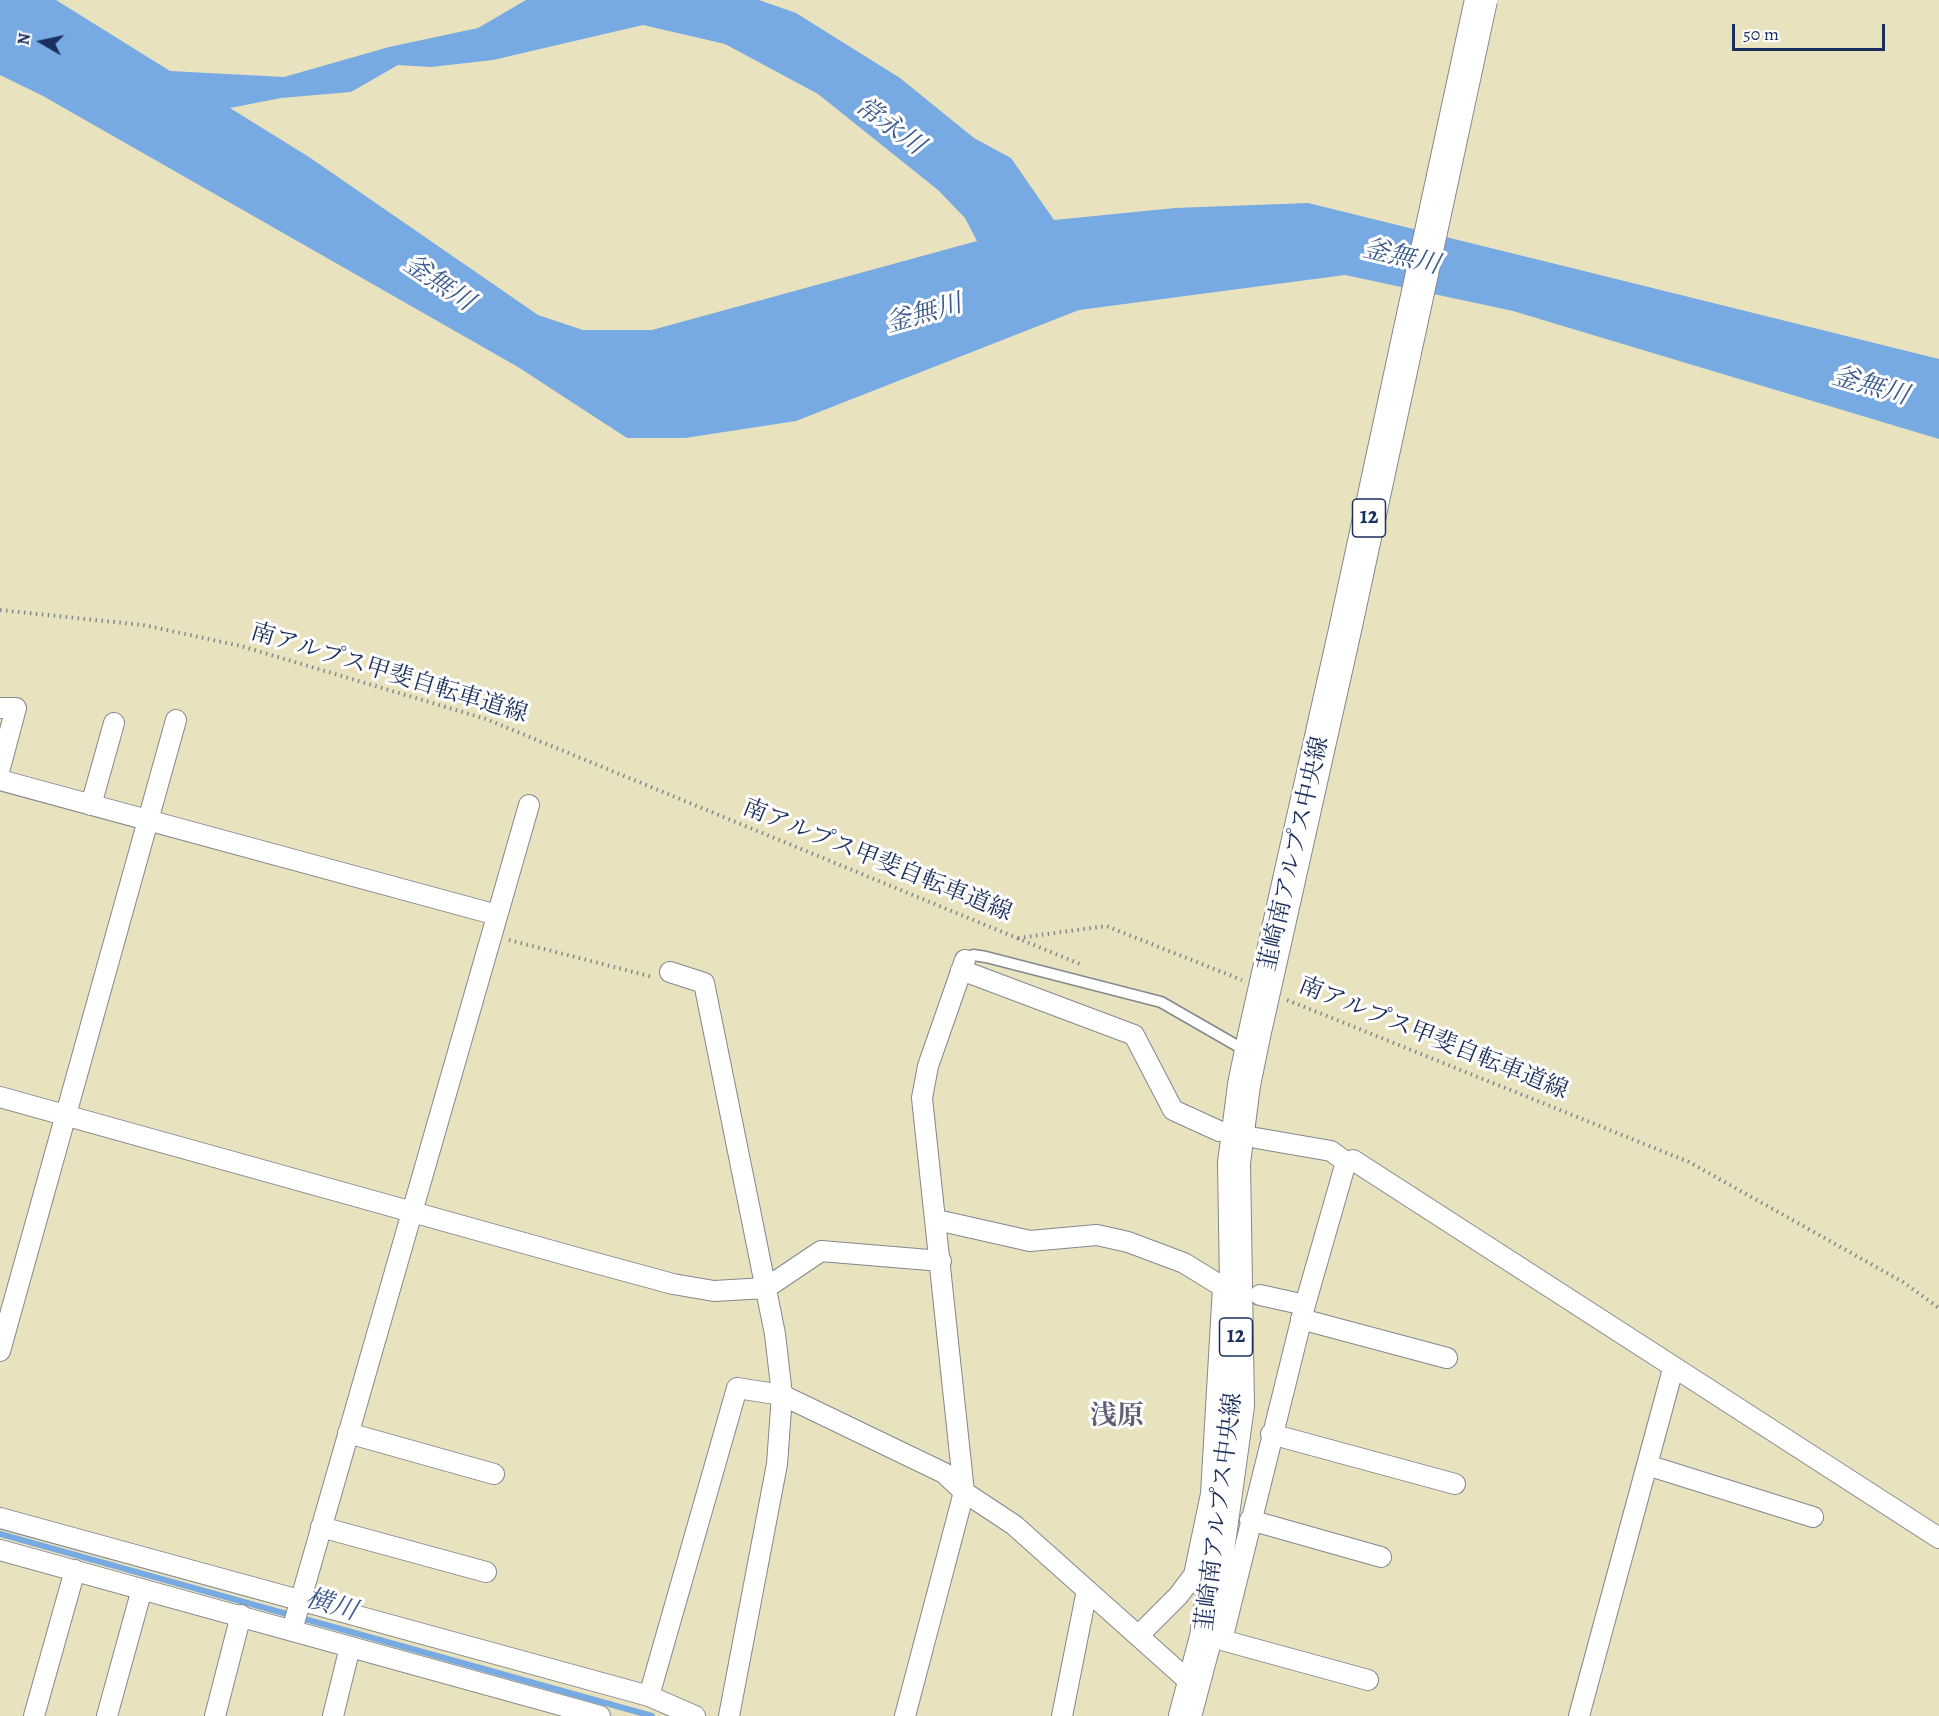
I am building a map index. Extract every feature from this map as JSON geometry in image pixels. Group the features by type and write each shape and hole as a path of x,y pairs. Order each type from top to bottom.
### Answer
{"main road":[{"name":"韮崎南アルプス中央線","path":"1185,1716 1192,1684 1214,1638 1238,1406 1234,1164 1253,1045 1346,630 1481,0"}],"street":[{"path":"0,708 16,708 0,768"},
{"path":"0,1351 176,720"},
{"path":"91,805 114,723"},
{"path":"0,780 497,915"},
{"path":"292,1630 529,805"},
{"path":"905,1716 964,1492 937,1220 922,1098 928,1066 963,965 1134,1035 1173,1110 1220,1131"},
{"path":"670,972 704,983 775,1334 782,1395 777,1464 729,1716"},
{"path":"0,1097 411,1213 673,1284 714,1292 766,1288 821,1251 941,1261"},
{"path":"1256,1138 1331,1151 1346,1162"},
{"path":"1346,1162 1353,1160 1673,1369 1939,1538"},
{"path":"1346,1162 1303,1312 1250,1520 1214,1638 1368,1680"},
{"path":"937,1220 1030,1241 1097,1235 1128,1242 1184,1263 1223,1287 1211,1494 1194,1575 1178,1596 1138,1636"},
{"path":"1260,1295 1303,1312 1447,1358"},
{"path":"1578,1716 1673,1369"},
{"path":"649,1696 737,1388 782,1395 944,1473 964,1492 1014,1525 1192,1684"},
{"path":"348,1433 494,1474"},
{"path":"1272,1434 1455,1484"},
{"path":"1647,1465 1812,1517"},
{"path":"0,1518 649,1696 695,1716"},
{"path":"1250,1520 1381,1557"},
{"path":"321,1527 486,1572"},
{"path":"0,1550 600,1716"},
{"path":"34,1716 75,1570"},
{"path":"107,1716 142,1589"},
{"path":"1062,1716 1087,1590"},
{"path":"215,1716 241,1616"},
{"path":"333,1716 350,1647"}],"lane":[{"path":"963,965 973,955 986,957 1161,1002 1253,1045"}],"path":[{"name":"南アルプス甲斐自転車道線","path":"0,610 143,625 241,646 343,675 486,719 793,843 1017,939 1106,926 1245,982"},
{"path":"491,935 662,979 670,972"},
{"name":"南アルプス甲斐自転車道線","path":"1278,996 1689,1162 1903,1282 1939,1308"}],"water":[{"path":"0,0 56,0 170,71 284,77 389,47 478,28 526,0 759,0 796,13 900,78 974,138 1011,158 1054,220 1175,208 1308,203 1584,271 1939,359 1939,439 1513,311 1345,275 1079,310 796,421 685,438 627,438 518,367 43,96 0,75","holes":["643,25 725,44 818,94 938,190 965,218 977,241 652,330 583,330 538,315 309,157 230,108 281,98 351,92 398,65 431,67 493,60"]}],"waterway":[{"name":"横川","path":"0,1534 652,1716"}],"district":[{"name":"浅原","path":"1117,1417"}],"water label":[{"name":"常永川","path":"889,127"},
{"name":"釜無川","path":"1401,258"},
{"name":"釜無川","path":"438,284"},
{"name":"釜無川","path":"924,315"},
{"name":"釜無川","path":"1870,387"}]}
